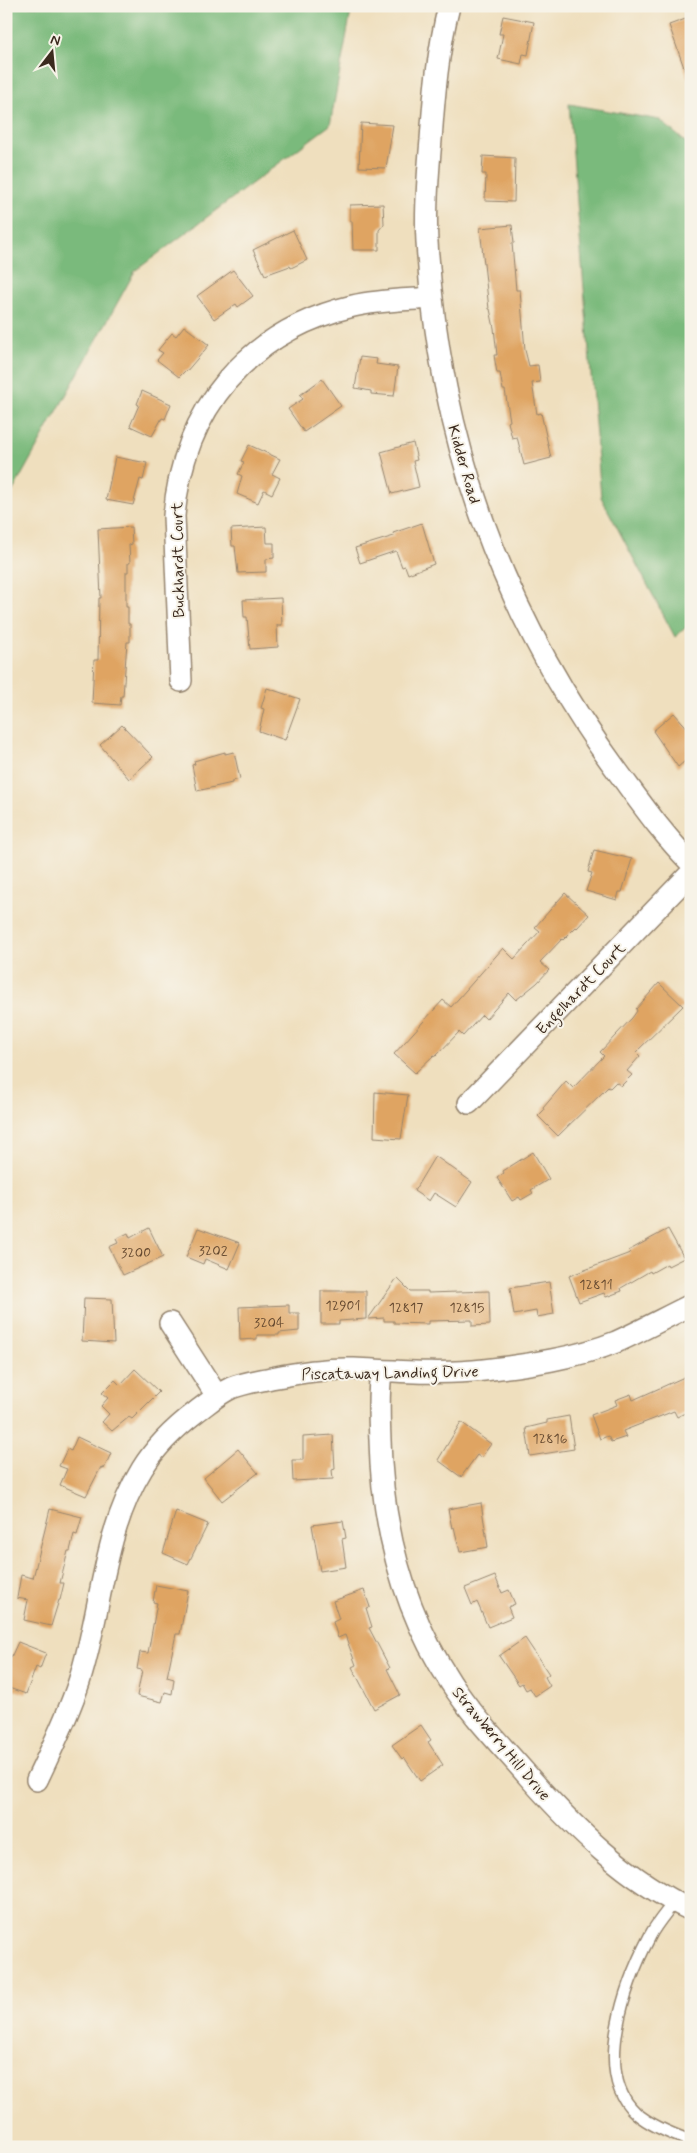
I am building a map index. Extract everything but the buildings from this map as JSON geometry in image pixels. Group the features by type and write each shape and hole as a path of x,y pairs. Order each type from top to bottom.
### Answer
{"street":[{"name":"Kidder Road","path":"449,6 438,62 428,183 427,240 432,298 446,392 465,470 492,548 527,626 546,662 587,730 652,818 691,863"},
{"name":"Buckhardt Court","path":"181,681 174,516 176,494 180,474 190,445 213,398 223,383 269,342 310,319 354,305 432,298"},
{"name":"Engelhardt Court","path":"469,1103 691,873"},
{"name":"Piscataway Landing Drive","path":"37,1780 65,1720 79,1682 91,1634 105,1562 124,1504 142,1469 167,1437 218,1396 231,1388 291,1374 354,1369 381,1372 482,1370 571,1355 614,1342 691,1305"},
{"path":"170,1323 218,1396"},
{"name":"Strawberry Hill Drive","path":"381,1372 378,1391 384,1506 401,1579 419,1626 433,1652 468,1708 542,1792 586,1837 618,1865 683,1906"}],"lane":[{"path":"683,1906 650,1935 628,1988 616,2029 614,2049 618,2084 636,2113 668,2132 691,2141"}],"green space":[{"path":"6,6 352,6 330,125 135,271 6,503"},
{"path":"569,104 660,120 691,147 691,623 675,637 601,497"}]}
